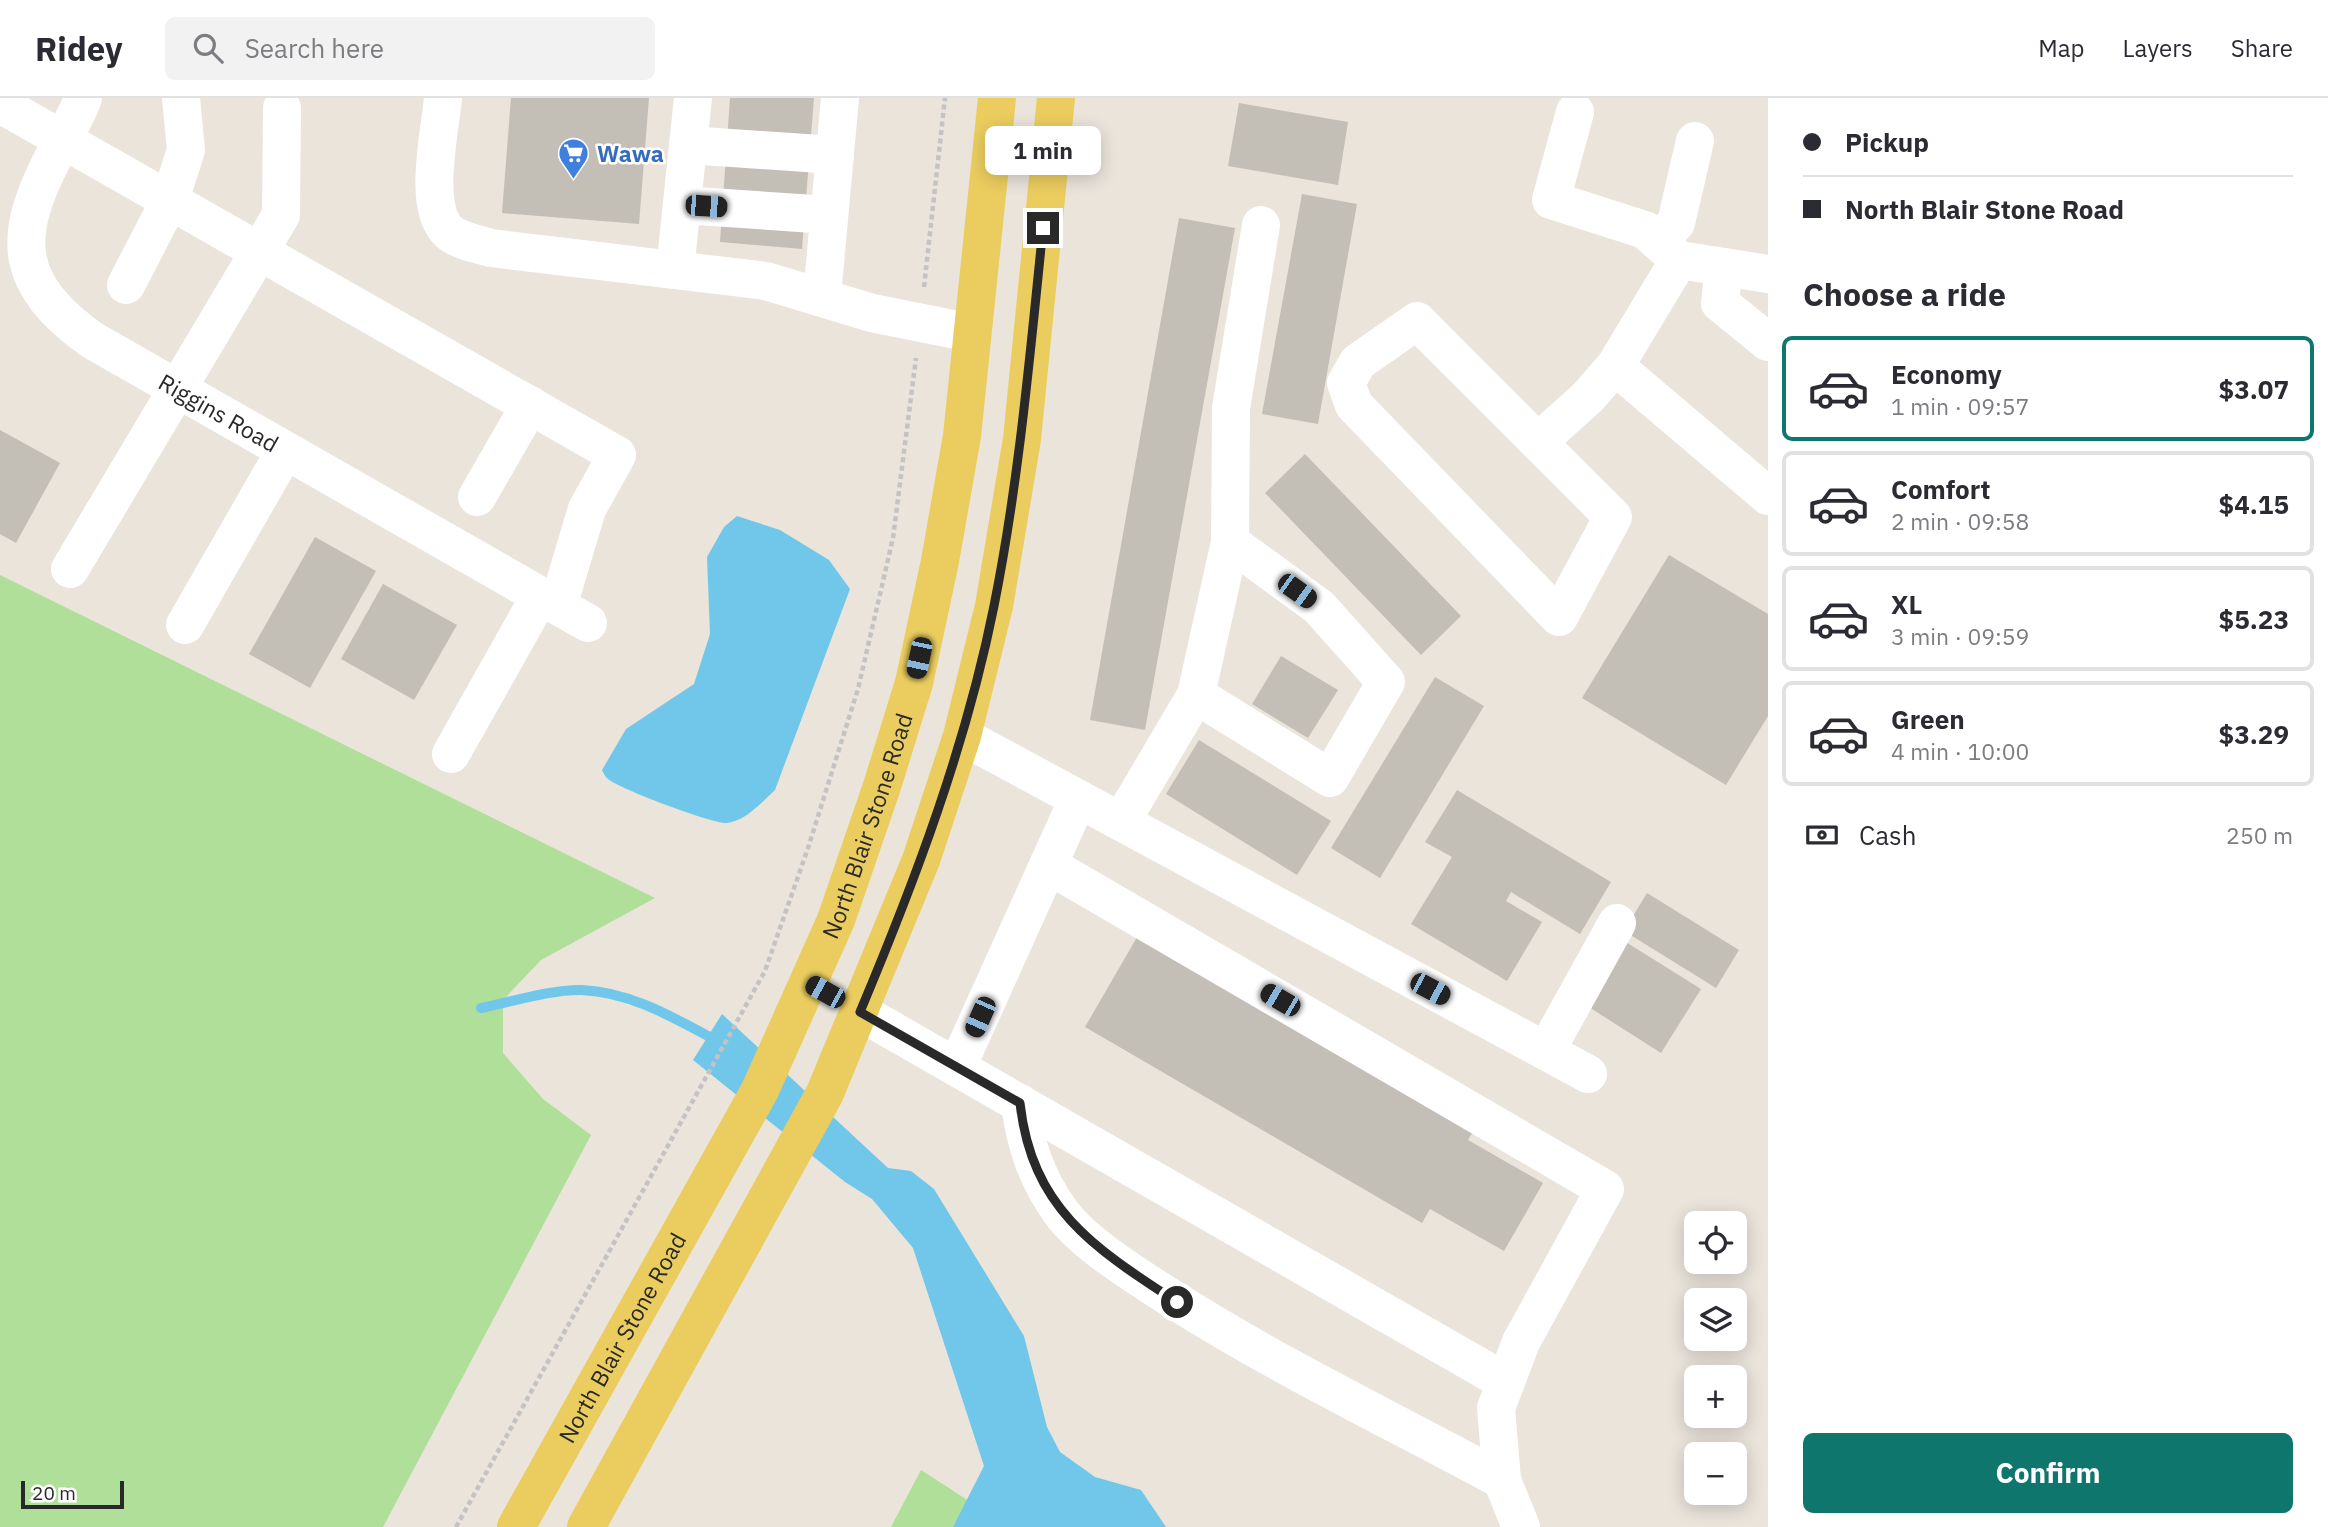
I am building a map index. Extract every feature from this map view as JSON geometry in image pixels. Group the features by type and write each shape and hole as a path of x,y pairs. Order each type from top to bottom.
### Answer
{"main road":[{"name":"North Blair Stone Road","path":"516,1527 760,1090 836,920 914,683 940,561 962,436 997,98"},
{"path":"586,1527 825,1093 921,860 962,736 994,606 1022,439 1056,98"},
{"path":"808,982 860,1012"}],"street":[{"name":"Riggins Road","path":"83,98 38,186 27,216 25,242 31,272 46,300 68,322 180,390 562,609"},
{"path":"126,285 170,200 186,150 181,98"},
{"path":"443,98 434,199 439,221 452,235 491,248 766,281 872,313 972,333"},
{"path":"675,270 693,98"},
{"path":"822,296 840,98"},
{"path":"0,104 617,455 587,509 562,609 451,754"},
{"path":"71,569 180,390 281,215 282,108"},
{"path":"1575,112 1551,200 1645,230 1668,251 1724,267 1768,274"},
{"path":"1538,442 1588,397 1615,366 1668,251 1695,141"},
{"path":"688,145 835,155"},
{"path":"682,205 829,215"},
{"path":"1121,822 1196,695 1230,542 1231,408 1261,225"},
{"path":"1724,267 1720,303 1768,342"},
{"path":"1417,321 1538,442 1613,517 1559,617 1354,405 1346,383 1358,362 1417,321"},
{"path":"1615,366 1768,496"},
{"path":"477,497 530,405"},
{"path":"185,625 285,451"},
{"path":"1196,695 1330,778 1386,682 1319,607 1230,542"},
{"path":"962,736 1588,1074"},
{"path":"957,1067 1078,799"},
{"path":"1048,865 1605,1189 1521,1342 1496,1408 1502,1480 1521,1527"},
{"path":"1535,1046 1617,923"},
{"path":"1535,1046 1579,945"},
{"path":"860,1012 1506,1382"},
{"path":"1020,1103 1024,1135 1034,1168 1061,1213 1115,1262 1219,1329 1502,1480"}],"path":[{"path":"923,294 945,98"},
{"path":"456,1527 765,971 808,848 858,689 893,538 916,356"}],"green space":[{"path":"0,575 655,898 541,960 503,1000 503,1053 543,1099 591,1135 383,1527 0,1527"},
{"path":"921,1470 1009,1527 891,1527"}],"water":[{"path":"737,516 780,530 829,560 850,589 775,790 746,815 726,823 685,812 629,790 608,779 602,770 626,729 694,684 710,634 707,557 724,527"},
{"path":"722,1014 888,1168 911,1171 934,1189 1024,1336 1047,1427 1060,1452 1095,1477 1141,1490 1166,1527 953,1527 984,1466 913,1248 872,1199 845,1182 693,1060"}],"building":[{"name":"Wawa","path":"511,98 649,98 639,224 502,213"},
{"name":"Wawa","path":"730,98 814,98 802,249 720,242"},
{"path":"1239,103 1348,122 1338,185 1228,166"},
{"path":"1302,194 1357,204 1318,424 1262,414"},
{"path":"1179,218 1235,228 1145,730 1090,720"},
{"path":"0,430 60,463 16,543 0,534"},
{"path":"1305,454 1461,616 1421,655 1265,493"},
{"path":"315,537 376,571 310,688 249,654"},
{"path":"1669,555 1768,614 1768,716 1726,785 1582,698"},
{"path":"383,584 457,625 414,700 341,659"},
{"path":"1281,656 1338,690 1308,738 1252,704"},
{"path":"1435,677 1484,706 1380,878 1331,848"},
{"path":"1199,740 1331,821 1297,875 1166,794"},
{"path":"1457,790 1611,882 1580,934 1511,892 1506,901 1542,922 1507,981 1411,924 1452,857 1425,842"},
{"path":"1647,893 1739,950 1716,988 1624,931"},
{"path":"1140,932 1476,1127 1468,1140 1543,1183 1504,1251 1430,1209 1422,1223 1085,1027"},
{"path":"1621,939 1701,989 1661,1053 1581,1002"}],"waterway":[{"path":"481,1008 558,992 599,992 648,1006 708,1036"}],"place":[{"name":"Wawa","path":"574,180"}],"route":[{"path":"1043,228 1022,439 994,606 962,736 921,860 860,1012 1020,1103 1024,1135 1034,1168 1061,1213 1115,1262 1177,1302"}]}
